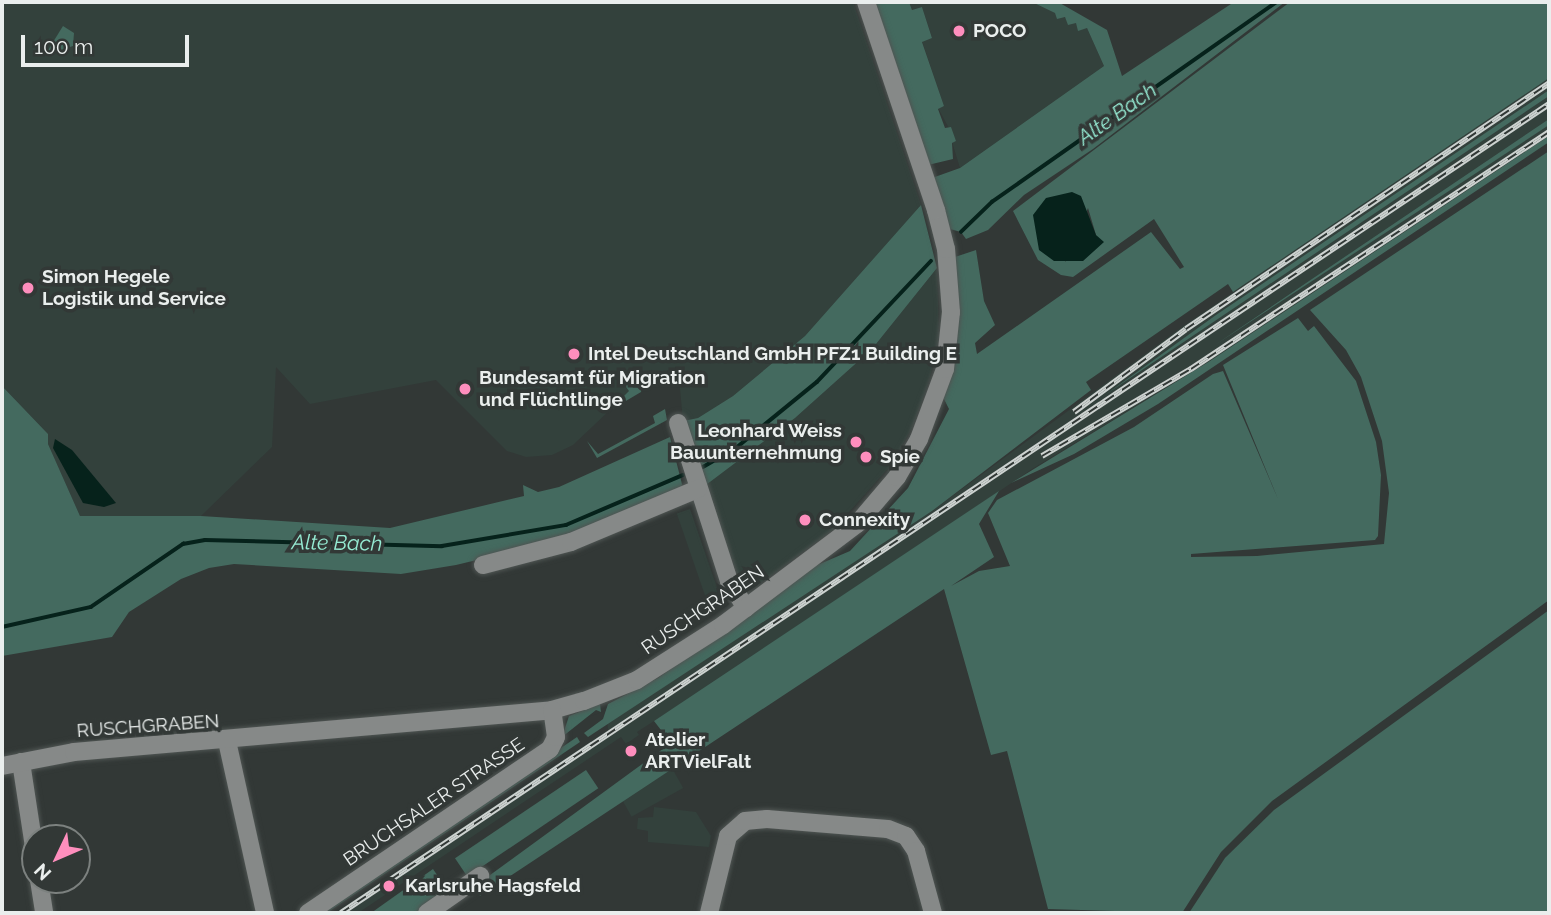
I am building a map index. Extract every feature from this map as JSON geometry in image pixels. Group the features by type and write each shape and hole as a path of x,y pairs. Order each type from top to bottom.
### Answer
{"street":[{"name":"RUSCHGRABEN","path":"2,766 74,751 227,741 552,710 637,680 746,608 822,553 876,504 919,439 945,369 951,312 946,249 866,2"},
{"path":"678,423 729,581 746,608"},
{"path":"483,565 571,542 698,489"},
{"name":"BRUCHSALER STRASSE","path":"308,913 550,749 556,737 552,710"},
{"path":"227,741 265,913"},
{"path":"22,762 31,824"},
{"path":"709,913 728,836 745,821 767,819 888,829 906,836 916,851 933,913"},
{"path":"427,913 480,876"},
{"path":"41,894 44,913"}],"shaded area":[{"path":"2,2 853,2 921,205 805,336 733,396 698,418 683,421 678,367 660,373 658,379 653,374 635,374 630,391 573,445 552,455 526,457 507,451 436,380 310,404 276,367 272,447 201,516 80,516 48,444 48,434 2,386"},
{"path":"872,2 909,2 912,10 922,7 932,38 922,42 944,106 938,109 945,128 951,127 956,141 952,143 953,159 928,165"},
{"path":"909,2 1032,2 1087,28 1104,66 960,168 952,142 956,141 938,108 944,106 922,41 932,37 922,7 912,10"},
{"path":"1032,2 1058,2 1107,30 1122,76 1234,2 1285,2 1093,149 1024,195 988,230 966,239 961,232 946,228 932,178 960,168 1104,66 1087,28 1078,31 1076,23 1068,25 1065,17 1057,19 1055,13"},
{"path":"1290,2 1549,2 1549,78 1233,292 1228,284 1086,382 1091,390 932,511 588,737 584,733 603,719 608,704 658,678 815,566 850,551 908,488 949,409 943,397 955,257 976,250 984,301 995,325 975,343 977,354 1151,232 1180,269 1184,267 1154,219 1073,277 1061,275 1038,260 1013,211","holes":["1088,208 1096,235 1065,262"]},
{"path":"63,26 74,33 73,46 45,55"},
{"path":"1549,78 1549,90 1105,394 1549,96 1549,119 1248,322 1549,125 1549,136 1210,361 1032,469 791,633 637,732 639,735 626,744 621,737 358,913 335,913 608,730 607,718 932,511 1182,327"},
{"path":"1549,90 1549,96 1105,395 1216,315"},
{"path":"1549,119 1549,125 1215,345 1306,283"},
{"path":"1549,136 1549,142 1158,404 1074,454 1011,483 1210,361"},
{"path":"1549,151 1549,600 1272,801 1221,852 1182,913 1048,909 1007,751 991,755 944,589 480,896 475,886 671,743 654,721 999,491 979,524 994,557 951,586 979,571 1010,566 988,513 997,500 1134,427 1213,374 1223,371 1278,499 1223,365 1298,318 1308,331 1314,326 1356,381 1376,442 1381,475 1378,536 1375,540 1191,554 1191,557 1257,556 1384,544 1389,493 1382,441 1361,377 1346,350 1310,310"},
{"path":"1072,192 1081,196 1096,235 1104,242 1083,261 1054,261 1039,250 1033,215 1046,198"},
{"path":"921,205 937,268 872,349 795,418 706,485 683,421 698,418 733,396 805,336"},
{"path":"937,268 939,338 929,381 913,426 891,465 834,529 761,583 746,584 736,572 706,485 795,418 872,349"},
{"path":"635,372 645,376 641,392 609,411 629,391 623,383"},
{"path":"2,386 48,434 48,444 80,516 201,516 390,528 524,496 523,485 538,492 559,487 670,437 683,488 573,537 456,565 401,574 234,564 209,568 181,579 129,612 112,637 2,656"},
{"path":"665,409 667,420 597,458 587,441 598,454 655,423 653,416"},
{"path":"55,439 72,450 116,503 104,507 83,503 53,448"},
{"path":"690,509 721,600 708,604 677,514"},
{"path":"1549,610 1549,913 1189,913 1225,858 1274,810"},
{"path":"600,704 601,712 596,710 562,737 569,716"},
{"path":"577,737 580,742 328,912 325,909"},
{"path":"672,768 683,788 632,817 620,797"},
{"path":"586,770 598,788 467,877 455,858"},
{"path":"654,807 696,812 711,836 709,847 648,842 648,831 637,829 638,818 653,817"},
{"path":"433,869 448,891 419,913 371,913"}],"waterway":[{"name":"Alte Bach","path":"961,232 992,202 1277,2"},
{"name":"Alte Bach","path":"703,467 736,448 817,382 931,261"},
{"name":"Alte Bach","path":"2,627 91,607 183,544 205,540 442,546 566,525 683,475"}],"railway":[{"path":"1074,412 1186,329 1549,83"},
{"path":"341,913 1549,104"},
{"path":"1042,456 1191,369 1549,132"}],"place":[{"name":"POCO","path":"959,31"},
{"name":"Simon Hegele Logistik und Service","path":"28,288"},
{"name":"Intel Deutschland GmbH PFZ1 Building E","path":"574,354"},
{"name":"Bundesamt für Migration und Flüchtlinge","path":"465,389"},
{"name":"Leonhard Weiss Bauunternehmung","path":"856,442"},
{"name":"Spie","path":"866,457"},
{"name":"Connexity","path":"805,520"},
{"name":"Atelier ARTVielFalt","path":"631,751"},
{"name":"Karlsruhe Hagsfeld","path":"389,886"}]}
